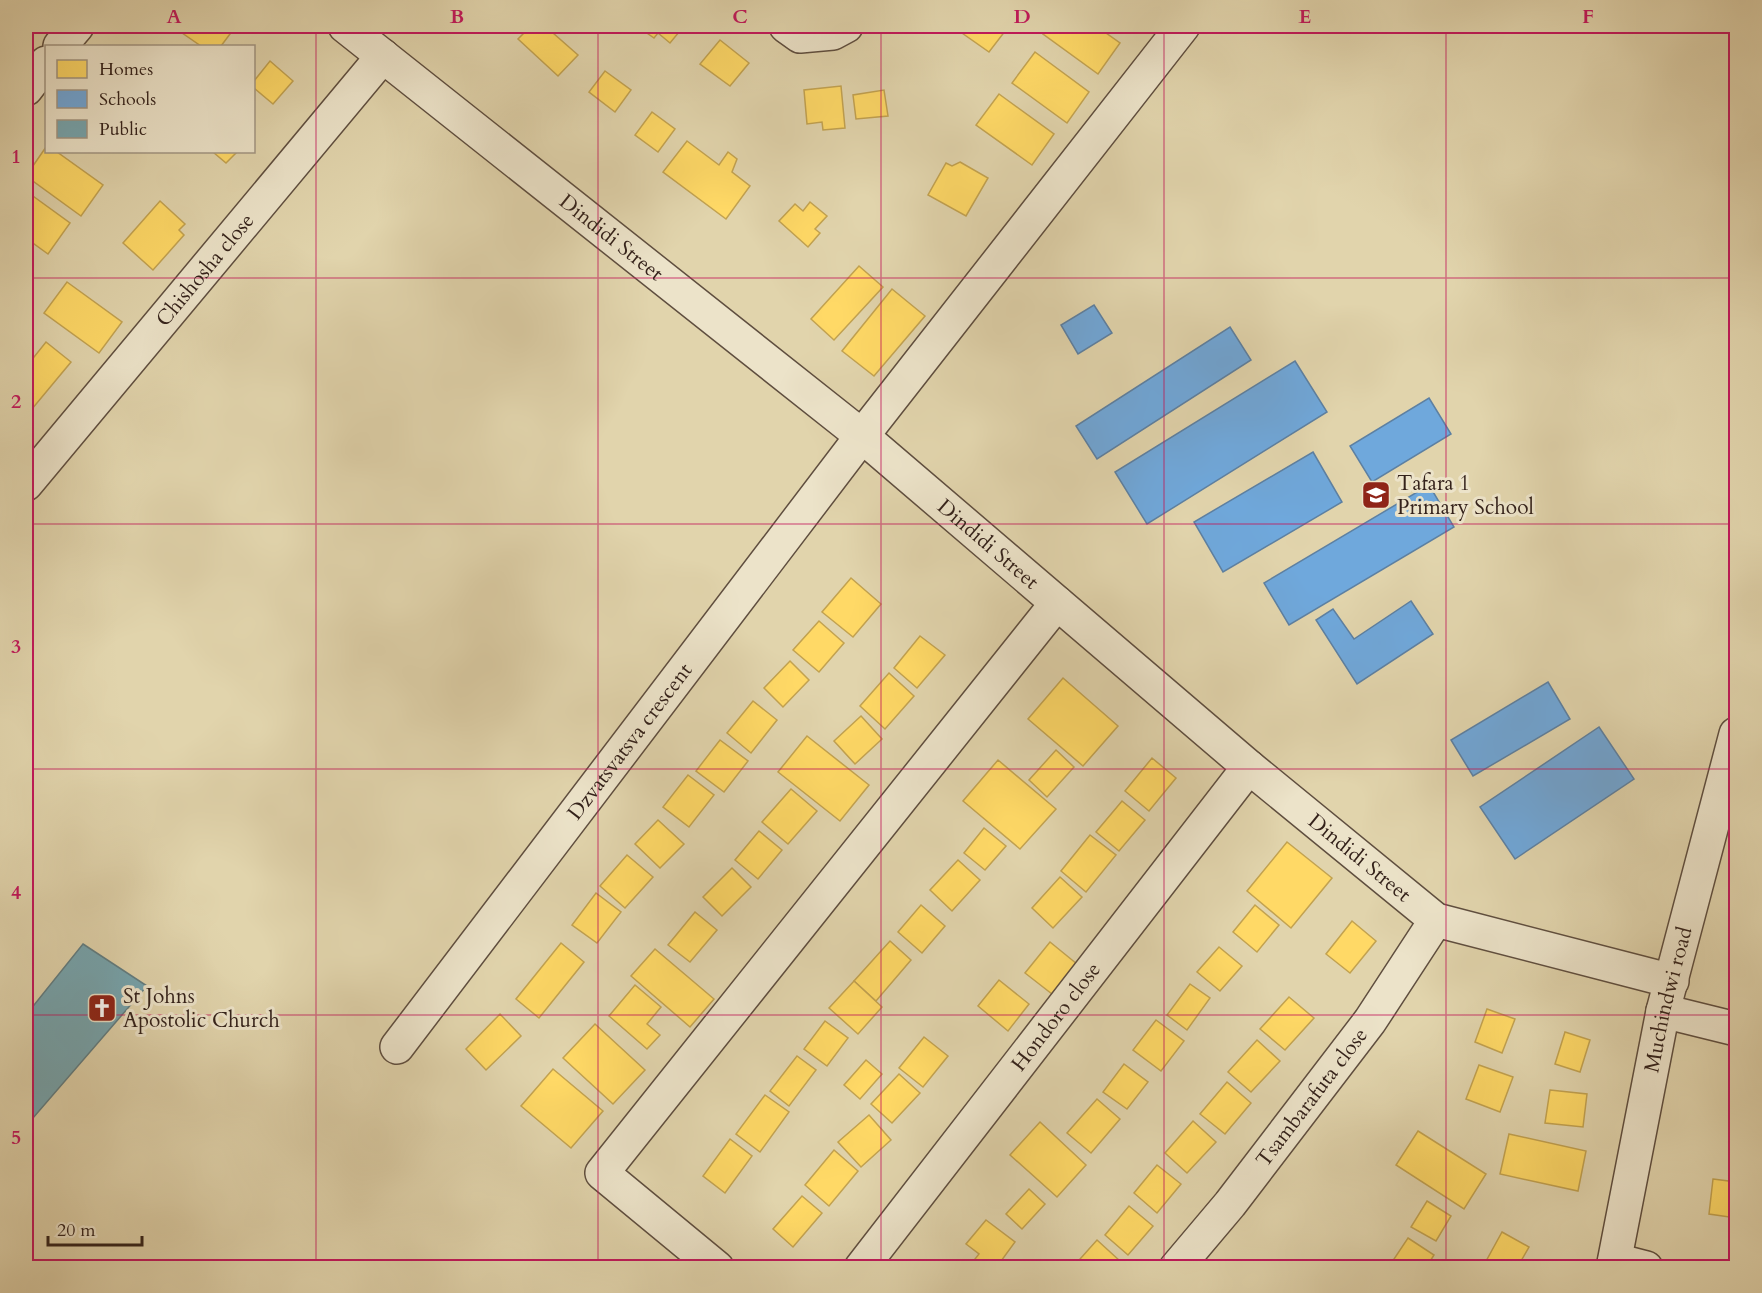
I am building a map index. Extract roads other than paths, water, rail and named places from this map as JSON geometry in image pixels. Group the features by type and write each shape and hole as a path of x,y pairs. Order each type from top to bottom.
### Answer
{"street":[{"path":"61,45 77,26"},
{"name":"Dindidi Street","path":"345,26 862,436 1249,766 1437,920 1668,996 1737,1029"},
{"path":"786,26 800,36 833,33 846,26"},
{"name":"Dzvatsvatsva crescent","path":"397,1047 862,436 1183,26"},
{"name":"Chishosha close","path":"26,484 383,56"},
{"path":"26,89 45,64"},
{"path":"717,1268 602,1173 1057,603"},
{"name":"Muchindwi road","path":"1625,1265 1668,996 1735,752"},
{"name":"Hondoro close","path":"861,1268 1249,766"},
{"name":"Tsambarafuta close","path":"1176,1268 1230,1204 1370,1021 1437,920"}],"place":[{"name":"Tafara 1 Primary School","path":"1376,495"},
{"name":"St Johns Apostolic Church","path":"102,1008"}]}
